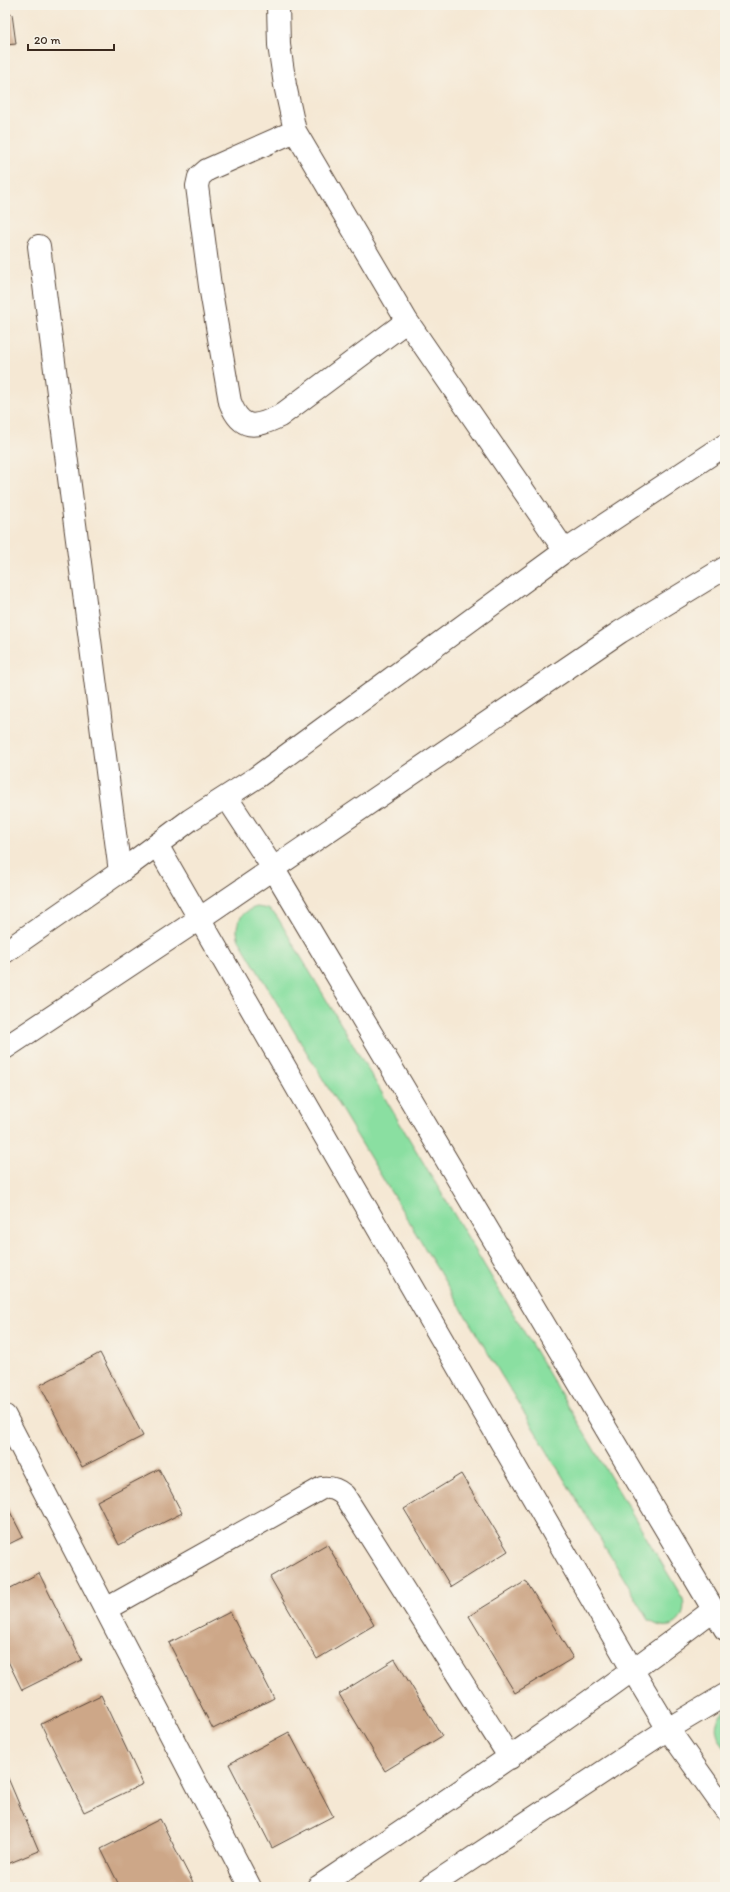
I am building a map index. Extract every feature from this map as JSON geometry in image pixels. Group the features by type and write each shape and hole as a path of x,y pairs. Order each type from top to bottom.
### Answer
{"street":[{"path":"278,5 279,45 285,85 295,130 407,321 565,551"},
{"path":"295,130 207,170 199,177 197,186 210,286 230,402 235,416 248,425 262,425 280,416 407,321"},
{"path":"39,246 120,872"},
{"path":"5,952 120,872 190,820 227,798 565,551 725,445"},
{"path":"5,1048 199,919 620,632 725,568"},
{"path":"227,798 273,868 725,1629"},
{"path":"157,845 633,1671 668,1730 725,1809"},
{"path":"5,1416 250,1887"},
{"path":"106,1609 322,1488 330,1487 339,1490 344,1495 510,1758"},
{"path":"318,1887 510,1758 633,1671 713,1610"},
{"path":"429,1887 668,1730 725,1695"}],"green space":[{"path":"257,907 268,909 276,915 683,1599 684,1607 682,1614 675,1624 663,1626 649,1620 239,940 237,929 240,919 251,909"},
{"path":"725,1710 725,1749 717,1734 716,1724"}],"building":[{"path":"12,14 16,44 5,45 5,15"},
{"path":"100,1353 143,1436 82,1467 40,1385"},
{"path":"159,1469 182,1513 119,1545 97,1501"},
{"path":"461,1474 508,1551 451,1587 404,1509"},
{"path":"5,1502 23,1537 5,1546"},
{"path":"327,1544 374,1625 317,1659 270,1577"},
{"path":"39,1573 82,1660 22,1690 5,1655 5,1591"},
{"path":"526,1581 573,1658 515,1693 469,1616"},
{"path":"230,1612 274,1698 213,1729 169,1643"},
{"path":"395,1659 442,1736 385,1771 339,1694"},
{"path":"101,1695 143,1784 84,1812 41,1724"},
{"path":"289,1732 333,1816 272,1848 229,1764"},
{"path":"5,1771 39,1851 5,1865"},
{"path":"160,1819 195,1887 120,1887 101,1849"}]}
